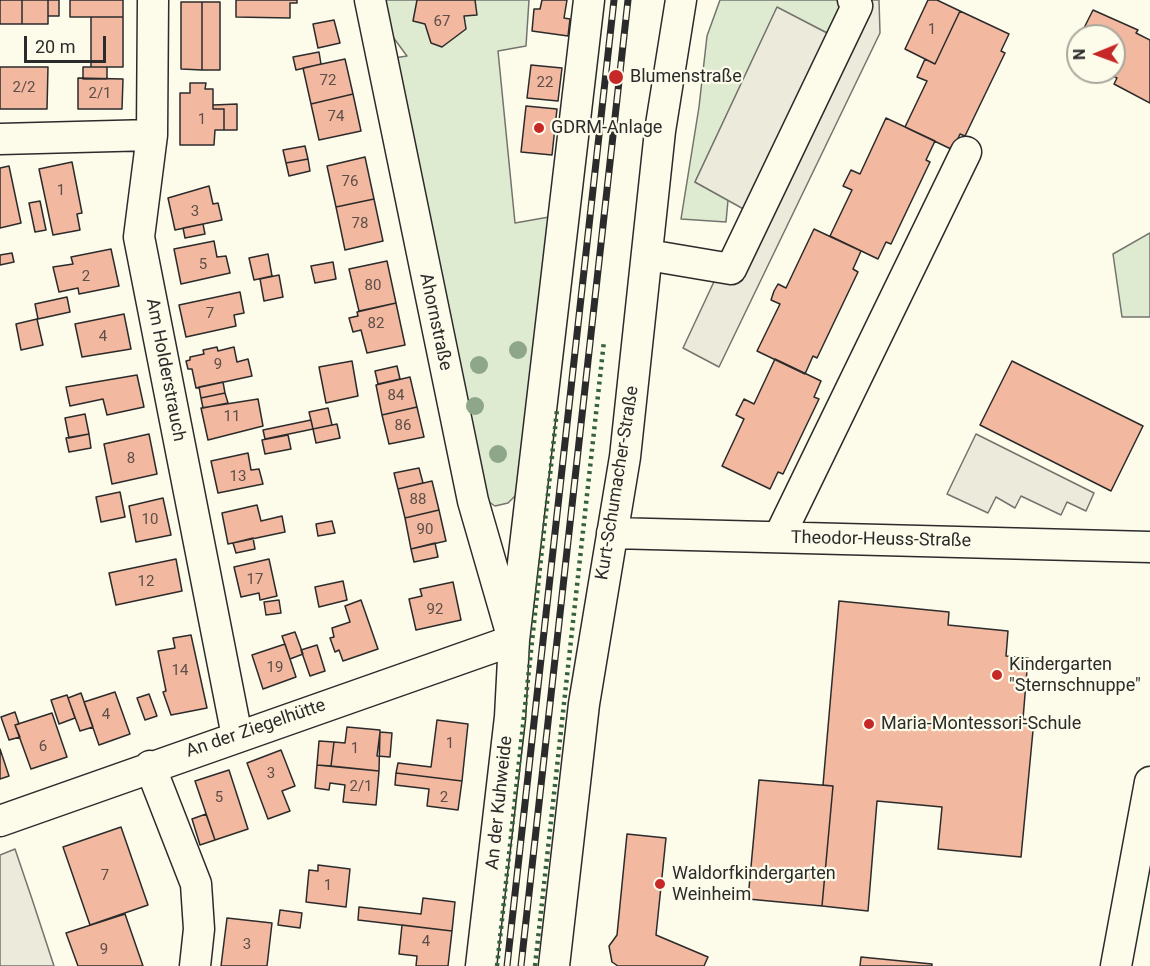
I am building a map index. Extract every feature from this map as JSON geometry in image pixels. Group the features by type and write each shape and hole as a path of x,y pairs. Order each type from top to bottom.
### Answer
{"street":[{"name":"Am Holderstrauch","path":"153,0 152,135 139,237 237,736"},
{"name":"Ahornstraße","path":"370,0 473,501 514,640"},
{"name":"An der Kuhweide","path":"482,966 510,717 514,640 589,0"},
{"name":"Kurt-Schumacher-Straße","path":"554,966 584,704 625,457 660,131 681,0"},
{"path":"648,255 731,269 857,6 854,0"},
{"path":"0,139 152,135"},
{"path":"779,537 966,152"},
{"name":"Theodor-Heuss-Straße","path":"612,533 1150,547"},
{"name":"An der Ziegelhütte","path":"0,821 150,766 514,640"},
{"path":"150,766 195,884 200,929 195,966"},
{"path":"1116,966 1150,782"}],"green space":[{"path":"382,0 529,0 526,46 498,51 515,223 549,217 516,495 508,503 495,506 483,498 394,58 407,56 390,33"},
{"path":"720,0 843,0 827,33 777,8 695,182 728,200 726,222 681,219 699,107 707,36"},
{"path":"1150,233 1150,317 1122,317 1113,254"}],"shaded area":[{"path":"843,0 879,0 880,33 719,367 683,348 747,211 695,182 777,7 827,33"},
{"path":"976,434 1094,493 1086,511 1067,502 1061,515 1021,496 1015,508 996,497 988,513 947,494"},
{"path":"15,849 54,966 0,966 0,855"}],"building":[{"path":"0,0 22,0 22,24 0,24"},
{"path":"22,0 48,0 48,24 22,24"},
{"path":"48,0 59,0 59,16 48,16"},
{"path":"70,0 123,0 123,17 70,17"},
{"path":"236,0 297,0 297,3 290,3 290,18 236,17"},
{"path":"417,0 475,0 477,15 464,16 466,29 442,47 431,43 425,24 413,21"},
{"path":"542,0 567,0 564,18 570,19 568,36 532,31 534,9 540,9"},
{"path":"928,0 937,0 960,11 935,64 905,49"},
{"path":"181,2 202,2 202,70 181,69"},
{"path":"202,2 220,2 220,70 202,70"},
{"path":"1093,10 1124,24 1086,24"},
{"path":"960,11 1009,34 1001,51 1005,53 965,136 960,134 953,150 905,127 927,81 917,77 925,59 935,64"},
{"path":"91,17 123,17 123,67 91,67"},
{"path":"334,20 340,43 318,48 313,24"},
{"path":"1126,25 1138,30 1136,33 1150,40 1150,103 1114,84 1126,84"},
{"path":"319,52 321,64 296,70 293,57"},
{"path":"345,59 353,94 311,104 303,68"},
{"path":"531,65 562,68 558,101 527,98"},
{"path":"0,67 48,67 47,109 0,109"},
{"path":"83,67 107,67 107,79 83,79"},
{"path":"78,78 123,79 122,109 78,109"},
{"path":"190,83 206,83 205,89 213,89 213,109 224,109 224,130 215,130 214,145 180,145 180,93 190,93"},
{"path":"353,94 361,131 319,140 311,104"},
{"path":"237,104 237,130 224,130 224,109 213,109 213,105"},
{"name":"GDRM-Anlage","path":"526,106 557,109 552,155 521,152"},
{"path":"886,118 935,141 926,160 930,162 891,244 886,242 878,259 830,236 852,190 843,186 851,170 860,174"},
{"path":"305,146 308,159 286,163 283,150"},
{"path":"365,157 374,199 336,207 327,166"},
{"path":"308,159 310,171 289,176 286,163"},
{"path":"72,162 82,213 77,214 80,230 53,235 39,169"},
{"path":"9,166 21,223 0,228 0,168"},
{"path":"209,186 213,204 218,203 222,220 175,230 168,198"},
{"path":"374,199 383,241 345,250 336,207"},
{"path":"40,201 46,230 35,232 29,203"},
{"path":"203,224 205,234 185,238 183,228"},
{"path":"814,229 861,251 853,269 858,272 817,358 813,356 805,374 757,351 780,304 771,300 774,291 778,284 786,288"},
{"path":"214,241 217,257 226,256 230,273 181,284 174,249"},
{"path":"111,249 119,286 79,294 78,288 59,292 53,267 73,264 71,257"},
{"path":"12,253 14,262 0,265 0,255"},
{"path":"268,254 272,276 254,280 249,258"},
{"path":"387,261 396,303 359,311 349,269"},
{"path":"333,262 336,279 315,283 311,266"},
{"path":"279,275 283,297 264,301 260,279"},
{"path":"240,292 244,313 234,315 236,326 186,337 179,305"},
{"path":"67,297 70,312 38,319 35,304"},
{"path":"396,303 405,345 367,353 361,330 353,332 349,318 358,316 357,312"},
{"path":"124,314 131,349 82,357 75,324"},
{"path":"37,319 43,345 21,350 16,324"},
{"path":"217,347 218,351 234,347 237,362 248,359 252,376 196,388 192,369 188,369 186,361 190,360 190,357 204,354 203,350"},
{"path":"775,359 821,381 814,397 819,399 783,474 778,472 770,489 722,466 744,419 736,415 744,399 754,404"},
{"path":"352,361 358,396 326,403 319,367"},
{"path":"1012,361 1143,426 1111,491 980,425"},
{"path":"397,366 400,379 378,384 375,371"},
{"path":"137,375 144,407 107,415 103,399 70,406 66,387"},
{"path":"410,377 417,407 382,415 376,385"},
{"path":"223,382 225,393 201,398 199,387"},
{"path":"225,393 228,403 203,408 201,398"},
{"path":"258,399 263,426 208,440 201,408"},
{"path":"417,407 424,437 389,444 382,415"},
{"path":"328,408 332,425 313,429 309,412"},
{"path":"85,414 89,434 69,438 65,418"},
{"path":"311,420 313,429 265,439 263,430"},
{"path":"337,424 340,438 316,443 313,429"},
{"path":"89,434 91,448 69,452 66,438"},
{"path":"149,434 157,474 112,484 104,444"},
{"path":"288,435 291,449 265,454 262,440"},
{"path":"248,453 251,470 259,469 263,484 218,493 211,461"},
{"path":"419,468 423,483 398,489 394,473"},
{"path":"432,481 439,510 405,518 398,489"},
{"path":"120,492 125,517 101,522 96,497"},
{"path":"163,498 171,535 136,542 129,506"},
{"path":"257,505 261,521 282,516 285,532 228,544 222,513"},
{"path":"439,510 446,541 411,549 405,518"},
{"path":"332,521 335,533 318,536 316,524"},
{"path":"253,538 255,549 236,553 233,543"},
{"path":"435,543 438,557 414,562 411,549"},
{"path":"176,559 182,591 116,605 109,573"},
{"path":"269,559 277,596 260,600 259,593 241,597 234,567"},
{"path":"343,581 347,600 319,607 315,587"},
{"path":"453,582 461,620 416,630 409,599 422,596 420,589"},
{"path":"279,600 281,613 266,615 264,602"},
{"path":"361,600 378,649 343,661 339,650 335,652 330,638 334,637 332,628 350,622 345,606"},
{"path":"839,601 949,612 948,625 1008,631 1006,656 1028,658 1023,719 1034,720 1021,857 938,849 942,807 877,801 868,911 822,906 833,786 823,785"},
{"path":"295,632 303,654 290,659 282,636"},
{"path":"191,635 207,708 171,715 163,692 166,691 158,651 175,648 173,638"},
{"path":"285,644 296,677 263,689 252,655"},
{"path":"317,645 325,671 310,676 301,650"},
{"path":"115,692 130,734 99,745 84,702"},
{"path":"81,693 93,727 80,731 68,698"},
{"path":"149,694 157,716 145,720 137,698"},
{"path":"67,695 75,718 59,724 51,700"},
{"path":"15,712 19,724 15,725 20,737 9,740 1,717"},
{"path":"52,713 67,757 31,769 15,725"},
{"path":"437,720 468,724 462,781 396,773 398,763 431,767"},
{"path":"347,727 380,730 379,771 331,766 334,742 345,743"},
{"path":"380,732 392,733 390,757 377,756"},
{"path":"319,741 334,742 331,766 317,765"},
{"path":"0,749 9,776 0,779"},
{"path":"281,750 295,786 282,791 290,811 268,819 247,763"},
{"path":"317,765 379,771 376,805 343,802 345,785 330,783 329,790 315,788"},
{"path":"229,770 248,829 215,840 195,781"},
{"path":"396,773 462,781 458,810 427,806 429,789 395,785"},
{"path":"759,780 833,786 822,906 748,899"},
{"path":"206,814 215,840 200,845 192,819"},
{"path":"121,827 148,905 90,925 63,847"},
{"path":"627,834 666,838 656,935 708,957 704,966 618,966 612,962 609,946 617,935"},
{"path":"318,865 350,869 346,907 306,902 309,870 318,871"},
{"path":"423,898 455,902 452,931 358,920 359,907 421,914"},
{"path":"280,910 302,913 300,928 278,925"},
{"path":"125,914 143,966 78,966 66,933"},
{"path":"227,918 272,923 267,966 221,966"},
{"path":"402,925 452,931 448,966 416,966 417,956 399,954"},
{"path":"861,957 932,964 932,966 860,966"}],"railway":[{"path":"507,966 614,0"},
{"path":"521,966 628,0"}],"hedge":[{"path":"535,966 604,341"},
{"path":"497,966 557,410"}],"place":[{"name":"Blumenstraße","path":"616,77"},
{"name":"GDRM-Anlage","path":"539,128"},
{"name":"Kindergarten \"Sternschnuppe\"","path":"997,675"},
{"name":"Maria-Montessori-Schule","path":"869,724"},
{"name":"Waldorfkindergarten Weinheim","path":"660,884"}]}
